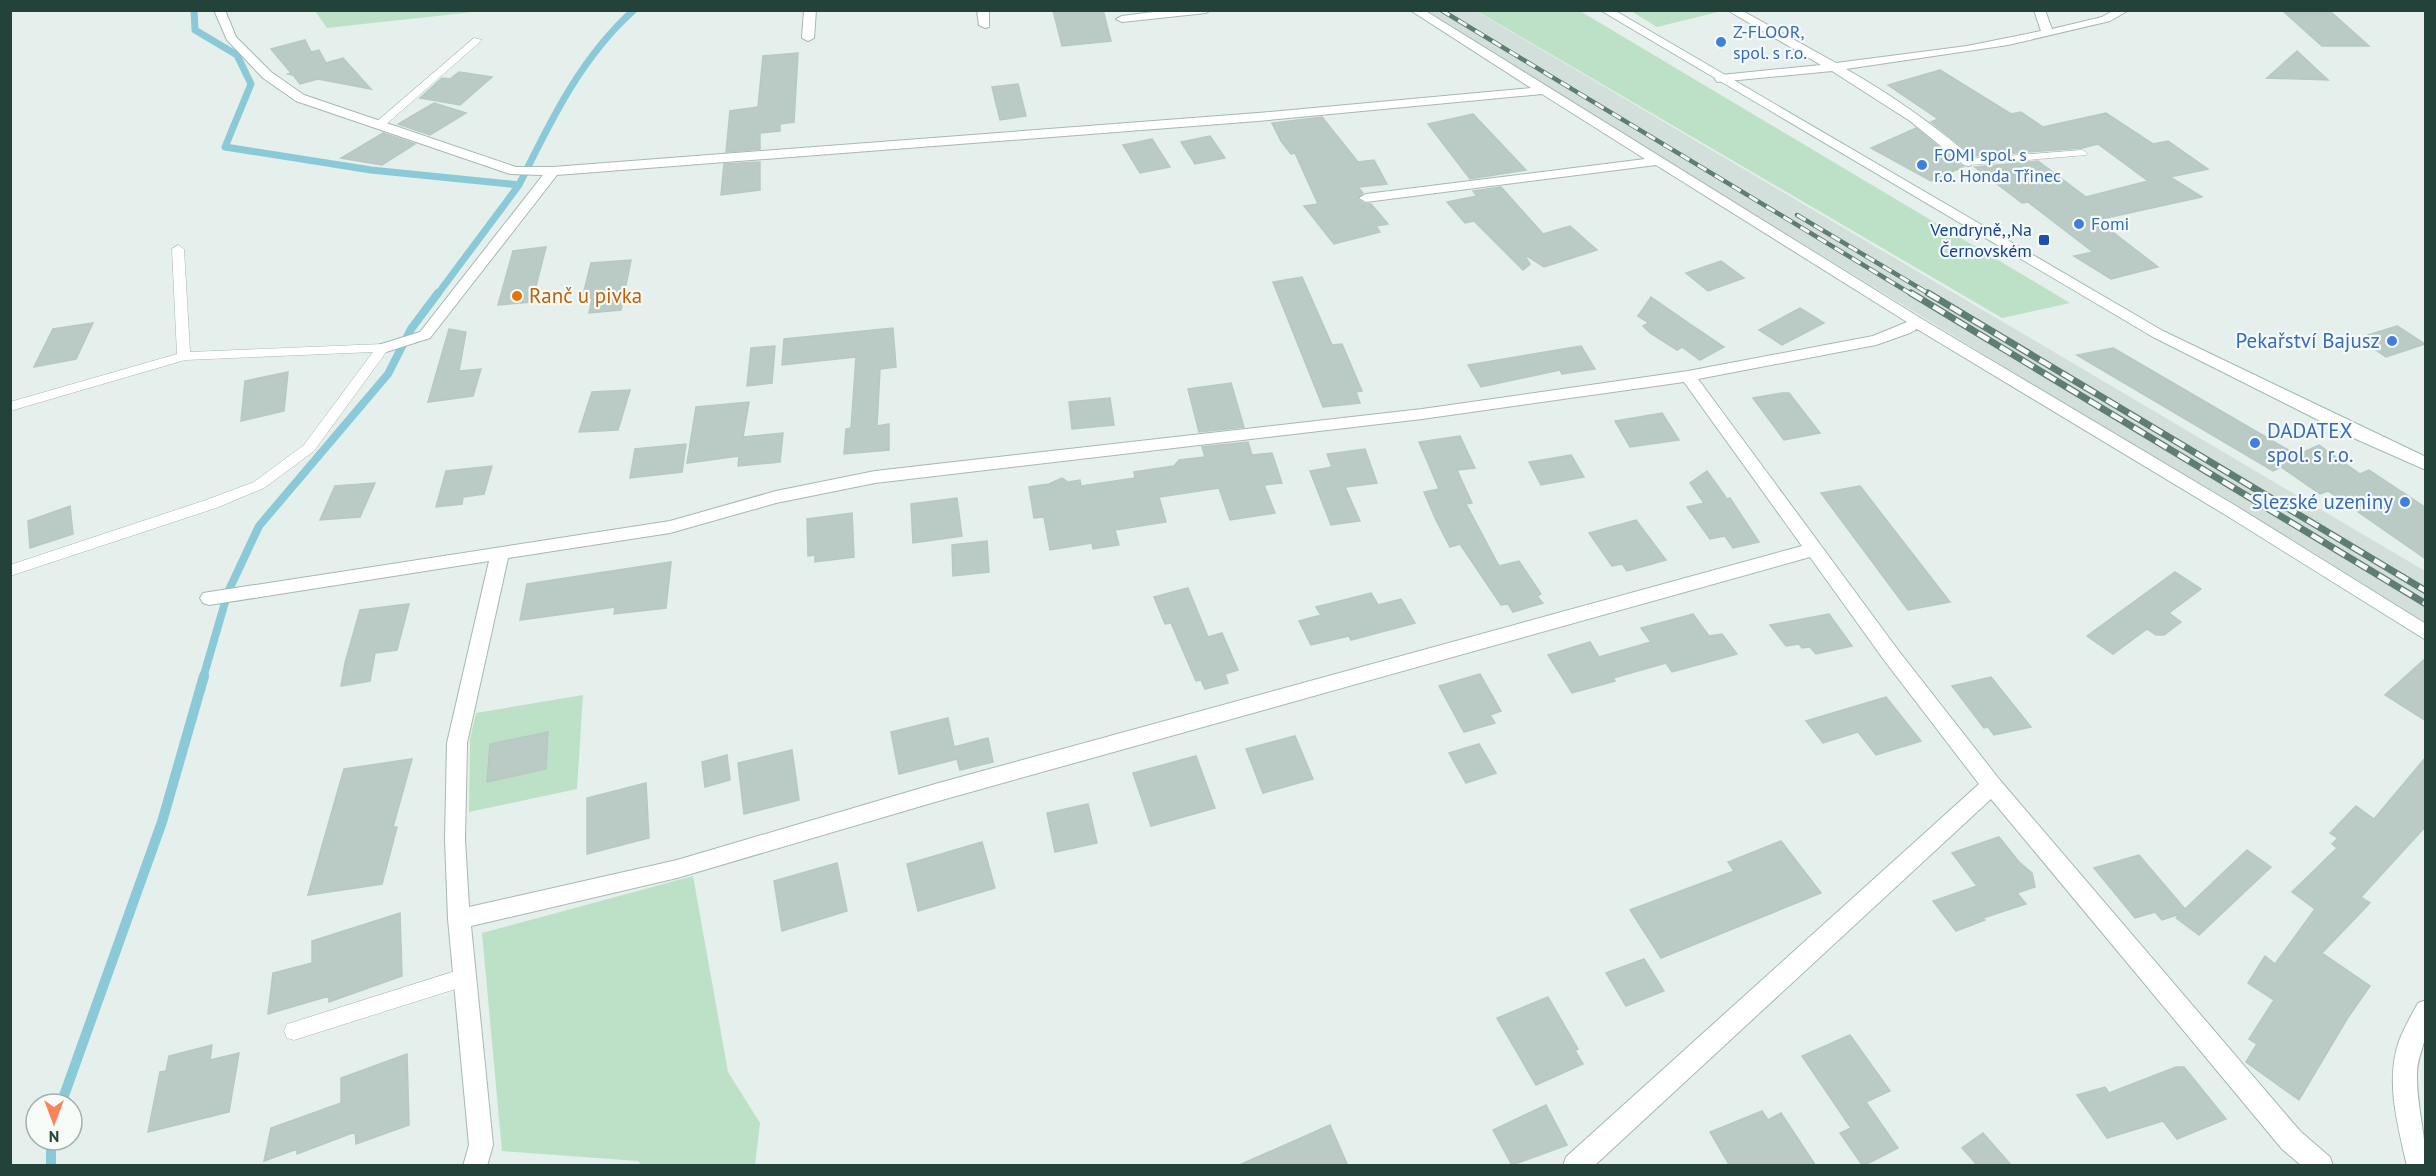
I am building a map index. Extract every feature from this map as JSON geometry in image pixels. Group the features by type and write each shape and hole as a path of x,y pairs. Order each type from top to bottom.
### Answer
{"street":[{"path":"219,10 231,38 267,75 300,98 515,171 547,171 1258,117 1545,90"},
{"path":"808,38 810,10"},
{"path":"983,10 985,25"},
{"path":"1122,19 1206,10"},
{"path":"1415,10 1917,322 2230,510 2426,633"},
{"path":"1605,10 2158,334 2314,412 2426,464"},
{"path":"1732,10 1894,105 1954,148 1969,162"},
{"path":"2039,10 2048,33"},
{"path":"1721,79 1835,69 2000,44 2106,19 2124,10"},
{"path":"1366,198 1660,161"},
{"path":"383,348 425,335 547,171"},
{"path":"209,597 670,527 776,497 875,477 1411,415 1688,376 1876,340 1905,330 1917,322"},
{"path":"1688,376 1891,656 1992,785 2291,1140 2321,1166"},
{"path":"459,919 677,869 947,790 1813,550"},
{"path":"478,1155 459,919 455,839 457,743 500,554"},
{"path":"1575,1166 1992,785"},
{"path":"2419,1166 2406,1105 2407,1062 2410,1042 2426,1011"}],"lane":[{"path":"379,125 477,40"},
{"path":"1969,162 2082,153"},
{"path":"178,249 184,356"},
{"path":"10,407 184,356 383,348"},
{"path":"10,572 211,504 259,485 309,448 383,348"},
{"path":"294,1031 465,977"}],"shaded area":[{"path":"1421,11 1476,11 2425,571 2425,623"}],"green space":[{"path":"1722,10 1657,27 1631,11"},
{"path":"315,11 482,11 327,28"},
{"path":"1477,11 1580,11 2070,303 2002,318"},
{"path":"583,695 577,789 469,812 470,739 476,713"},
{"path":"693,876 728,1072 760,1123 755,1165 642,1165 638,1161 502,1151 482,933"}],"building":[{"path":"1053,10 1103,10 1111,41 1062,46"},
{"path":"2284,12 2331,12 2369,46 2322,46"},
{"path":"305,40 311,52 319,50 326,63 343,58 371,89 318,79 300,84 293,75 288,74 291,73 271,49"},
{"path":"2297,51 2328,80 2267,78"},
{"path":"798,53 794,122 780,124 780,131 760,133 760,149 726,152 730,111 758,107 763,56"},
{"path":"1940,70 2011,114 2021,112 2043,127 2106,113 2153,144 2168,141 2208,169 2170,177 2202,197 2097,220 2158,267 2111,279 2074,256 2093,252 2028,202 2022,203 1975,167 2038,161 2086,197 2148,181 2098,144 2082,148 1974,156 1931,122 1938,119 1888,85"},
{"path":"459,72 492,77 460,105 420,98 442,78 450,79"},
{"path":"1018,84 1026,116 1000,120 992,87"},
{"path":"434,103 466,113 430,135 398,124"},
{"path":"1473,114 1526,170 1470,179 1428,124"},
{"path":"1322,117 1358,162 1374,160 1387,184 1358,187 1363,193 1357,199 1365,204 1371,204 1388,224 1376,226 1380,232 1334,244 1304,206 1318,204 1295,153 1291,154 1281,141 1272,123"},
{"name":"FOMI spol. s r.o. Honda Třinec","path":"1916,128 1963,167 1931,181 1871,148"},
{"path":"383,133 415,144 382,165 341,158"},
{"path":"1210,136 1225,158 1195,164 1181,142"},
{"path":"1152,139 1170,167 1140,173 1123,145"},
{"path":"760,162 760,190 721,195 724,164"},
{"path":"1501,187 1543,234 1570,226 1597,250 1544,267 1524,254 1530,264 1523,270 1474,221 1465,223 1447,202 1477,196 1473,191"},
{"path":"546,247 532,302 498,305 513,251"},
{"path":"631,260 621,310 589,313 592,298 582,299 591,263"},
{"path":"1721,261 1744,278 1708,291 1686,273"},
{"path":"1302,277 1332,345 1342,344 1362,391 1356,392 1360,403 1323,407 1273,282"},
{"path":"1651,297 1724,347 1700,360 1682,347 1677,350 1650,333 1643,326 1649,323 1638,316"},
{"path":"1800,308 1824,323 1782,345 1759,330"},
{"path":"93,323 76,359 34,367 53,329"},
{"name":"Pekařství Bajusz","path":"2397,326 2425,344 2386,357 2358,338"},
{"path":"893,328 896,367 880,369 877,426 889,424 889,450 844,454 846,429 851,428 856,357 782,365 784,339"},
{"path":"449,329 466,332 459,371 481,369 473,396 428,402"},
{"path":"775,346 772,383 747,386 751,348"},
{"path":"1581,346 1595,369 1562,374 1560,370 1481,387 1468,365"},
{"path":"2113,348 2297,455 2319,445 2360,474 2369,470 2426,508 2426,559 2328,491 2320,494 2281,467 2273,471 2077,355"},
{"path":"288,372 284,411 241,421 245,381"},
{"path":"1231,383 1244,427 1199,432 1188,389"},
{"path":"630,390 618,430 579,432 592,392"},
{"path":"1789,393 1820,433 1784,440 1753,398"},
{"path":"1110,398 1114,425 1072,429 1069,402"},
{"path":"749,402 743,437 783,433 780,462 738,466 739,456 687,463 696,407"},
{"path":"1662,413 1679,440 1630,447 1615,421"},
{"path":"1460,436 1475,468 1457,470 1472,503 1466,504 1499,566 1519,561 1541,594 1537,596 1543,603 1513,612 1508,604 1501,605 1460,544 1450,547 1435,518 1424,492 1439,489 1419,442"},
{"path":"1248,442 1252,455 1272,453 1282,483 1264,485 1275,513 1230,520 1219,488 1159,497 1166,522 1115,530 1119,545 1093,549 1092,543 1050,550 1044,517 1034,518 1029,487 1049,484 1062,478 1068,482 1080,480 1081,486 1135,478 1134,472 1174,466 1179,460 1205,457 1202,447"},
{"path":"686,444 682,472 630,478 635,449"},
{"path":"1365,449 1377,483 1345,487 1360,521 1331,525 1310,471 1332,467 1327,454"},
{"path":"1571,455 1584,477 1541,485 1529,462"},
{"path":"492,466 484,494 463,497 462,504 436,507 446,471"},
{"path":"1707,471 1727,499 1730,498 1759,542 1733,548 1725,536 1710,539 1687,507 1704,503 1690,483"},
{"path":"375,483 360,517 320,520 335,486"},
{"path":"1860,486 1950,602 1908,610 1821,493"},
{"path":"957,498 962,536 913,543 911,504"},
{"path":"70,506 73,534 30,548 28,521"},
{"path":"852,513 854,557 815,562 815,555 808,556 807,519"},
{"path":"1636,520 1666,560 1627,571 1622,564 1612,566 1589,533"},
{"path":"987,541 989,572 953,576 952,545"},
{"path":"671,562 666,608 614,614 615,607 520,620 527,584"},
{"path":"2175,572 2201,589 2169,613 2181,622 2164,635 2156,635 2147,629 2113,654 2087,636"},
{"path":"1188,588 1208,637 1222,633 1238,670 1225,674 1228,683 1205,689 1201,680 1196,681 1171,623 1165,624 1154,597"},
{"path":"1371,593 1378,605 1401,599 1415,623 1351,640 1349,636 1311,645 1299,621 1321,615 1316,607"},
{"path":"409,604 397,650 375,653 370,681 341,686 360,610"},
{"path":"1693,614 1709,636 1722,634 1737,654 1672,672 1666,663 1613,678 1615,681 1572,693 1548,655 1590,642 1599,657 1651,642 1641,628"},
{"path":"1829,614 1852,646 1816,654 1810,647 1802,648 1799,644 1786,646 1770,625"},
{"path":"2426,658 2426,721 2385,695"},
{"path":"1480,674 1501,711 1490,715 1495,723 1464,732 1439,686"},
{"path":"1991,677 2031,727 1994,735 1988,727 1984,728 1952,686"},
{"path":"1886,697 1921,741 1876,755 1858,732 1823,743 1806,721"},
{"path":"948,718 954,747 988,738 993,762 960,770 957,759 899,774 891,732"},
{"path":"548,732 546,769 487,782 490,744"},
{"path":"1295,736 1313,779 1263,793 1246,749"},
{"path":"1479,744 1496,773 1466,783 1449,753"},
{"path":"792,750 799,800 744,814 738,763"},
{"path":"727,755 730,780 705,787 702,762"},
{"path":"1196,756 1215,808 1151,826 1133,773"},
{"path":"2426,757 2426,826 2361,897 2370,903 2322,953 2370,986 2347,1019 2299,1100 2246,1062 2257,1044 2249,1039 2274,1000 2248,983 2265,956 2275,964 2315,909 2292,892 2337,848 2332,844 2338,838 2330,833 2356,806 2374,819"},
{"path":"412,759 393,827 397,827 382,884 308,895 344,769"},
{"path":"646,783 649,838 587,854 587,798"},
{"path":"1088,804 1097,843 1055,852 1047,813"},
{"path":"1999,837 2019,862 2032,873 2035,887 2017,893 2026,904 1983,918 1985,920 1956,931 1933,901 1977,886 1952,853"},
{"path":"1781,841 1821,893 1661,958 1630,910 1734,871 1728,862"},
{"path":"982,842 995,888 918,911 907,864"},
{"path":"2247,850 2271,867 2199,935 2176,918 2180,914 2162,920 2155,912 2135,918 2094,868 2139,855 2185,909"},
{"path":"837,863 847,911 782,931 774,881"},
{"path":"400,913 402,976 329,1002 329,996 268,1014 273,973 312,963 312,941"},
{"path":"1644,959 1664,991 1626,1006 1606,973"},
{"path":"1548,997 1578,1049 1575,1050 1583,1064 1536,1085 1497,1018"},
{"path":"1850,1035 1890,1091 1866,1102 1898,1148 1863,1166 1840,1133 1851,1128 1802,1056"},
{"path":"212,1045 210,1060 239,1053 229,1112 148,1132 160,1072 166,1071 169,1056"},
{"path":"407,1054 409,1125 356,1144 355,1132 297,1154 297,1149 264,1161 271,1128 341,1103 341,1078"},
{"path":"2176,1067 2184,1067 2226,1119 2177,1139 2163,1121 2107,1138 2077,1095 2105,1087 2109,1093"},
{"path":"1546,1105 1567,1145 1512,1165 1493,1130"},
{"path":"1762,1111 1768,1120 1781,1113 1816,1166 1730,1166 1710,1132"},
{"path":"1330,1125 1348,1166 1237,1166"},
{"path":"1983,1133 2012,1166 1978,1166 1962,1148"}],"waterway":[{"path":"194,10 195,30 237,55 251,84 225,147 371,170 519,185"},
{"path":"519,185 555,114 582,69 615,28 634,10"},
{"path":"437,295 519,185"},
{"path":"203,678 228,592 259,526 388,374 411,329 438,293"},
{"path":"65,1092 162,822 204,676"},
{"path":"51,1152 51,1166"}],"railway":[{"path":"1441,10 1913,295"},
{"path":"1797,215 1931,295"},
{"path":"1911,293 2426,604"},
{"path":"1928,293 2426,591"}],"place":[{"name":"Z-FLOOR, spol. s r.o.","path":"1721,42"},
{"name":"FOMI spol. s r.o. Honda Třinec","path":"1922,165"},
{"name":"Fomi","path":"2079,224"},
{"name":"Vendryně,,Na Černovském","path":"2044,240"},
{"name":"Ranč u pivka","path":"517,296"},
{"name":"Pekařství Bajusz","path":"2392,341"},
{"name":"DADATEX spol. s r.o.","path":"2255,443"},
{"name":"Slezské uzeniny","path":"2405,502"}]}
